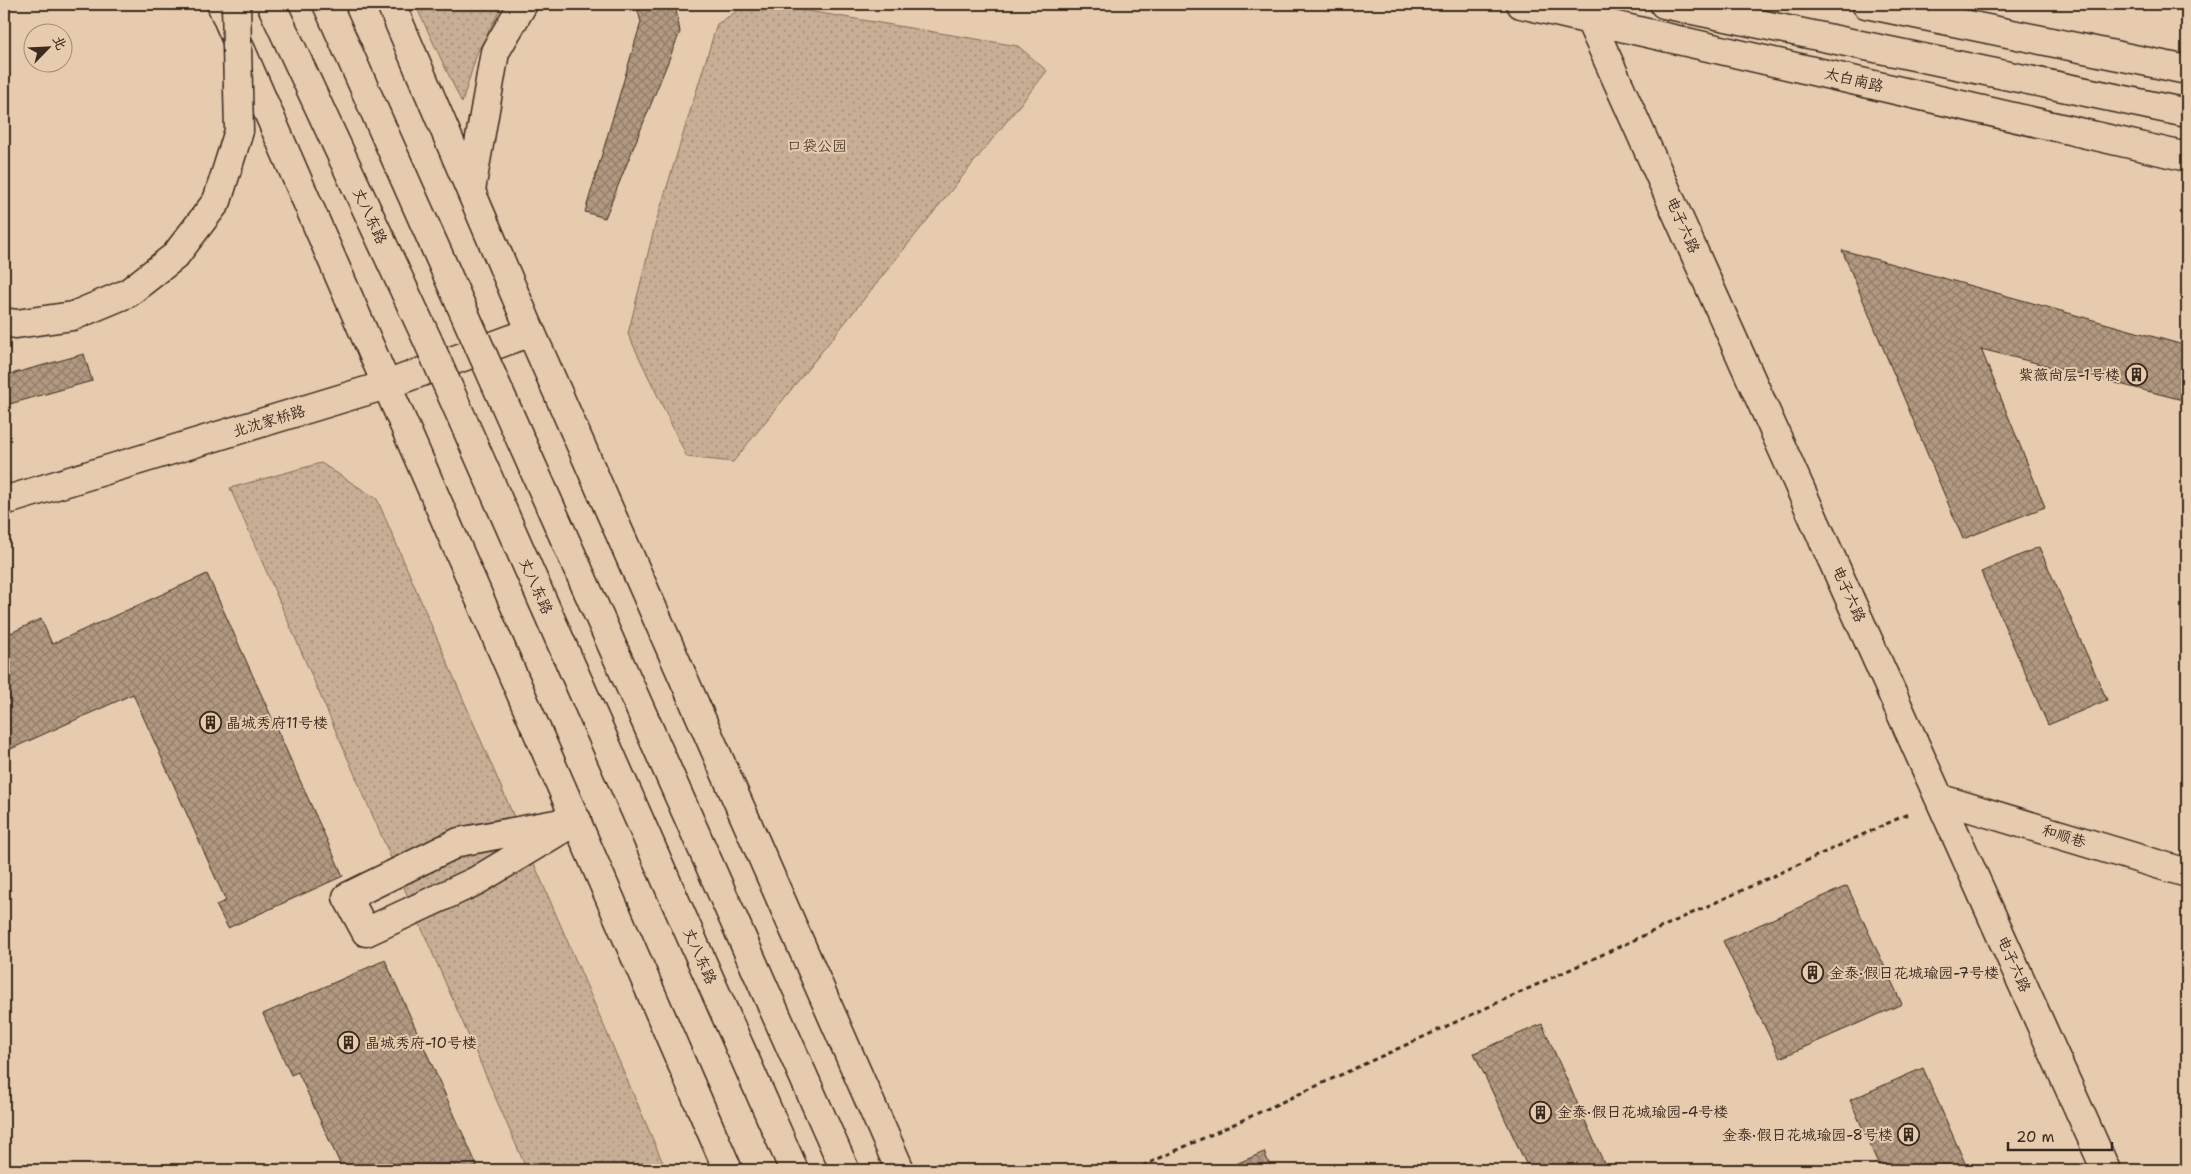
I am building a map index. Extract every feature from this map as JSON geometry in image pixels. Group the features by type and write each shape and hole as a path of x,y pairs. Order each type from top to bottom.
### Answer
{"main road":[{"path":"200,4 236,36"},
{"path":"221,4 728,1170"},
{"path":"4,322 16,324 73,316 128,293 175,256 217,202 239,131 236,4"},
{"name":"丈八东路","path":"271,4 427,339 794,1170"},
{"path":"327,4 845,1170"},
{"path":"391,4 532,332 900,1170"},
{"path":"471,190 495,52 523,4"},
{"name":"太白南路","path":"1521,4 1590,18 2187,157"},
{"path":"1664,4 2187,113"},
{"path":"1866,4 2187,70"},
{"name":"电子六路","path":"1590,18 2106,1170"},
{"name":"北沈家桥路","path":"4,501 386,385 532,332"},
{"name":"和顺巷","path":"1941,799 2187,873"},
{"path":"577,820 476,881 366,932 347,897 459,842 577,820"}],"path":[{"path":"1134,1170 1941,799"}],"green space":[{"path":"415,4 503,4 477,53 462,103"},
{"name":"口袋公园","path":"748,4 766,4 1018,46 1047,71 733,462 687,457 628,334 654,229 717,24"},
{"path":"321,463 377,499 666,1170 527,1170 230,488"}],"building":[{"path":"636,4 675,4 680,32 605,218 585,212 641,22"},
{"name":"紫薇尚层-1号楼","path":"1842,250 2187,346 2187,401 1981,349 2045,507 1963,539"},
{"path":"84,354 92,381 6,405 4,376"},
{"path":"2039,547 2107,700 2048,725 1981,572"},
{"name":"晶城秀府11号楼","path":"207,574 343,876 228,928 216,905 226,901 133,694 4,752 4,636 41,619 52,644"},
{"name":"金泰·假日花城瑜园-7号楼","path":"1847,886 1902,1004 1780,1058 1723,941"},
{"name":"晶城秀府-10号楼","path":"385,960 479,1170 343,1170 298,1072 291,1075 263,1014"},
{"name":"金泰·假日花城瑜园-4号楼","path":"1542,1024 1607,1170 1529,1170 1474,1053"},
{"name":"金泰·假日花城瑜园-8号楼","path":"1923,1068 1968,1170 1881,1170 1850,1100"},
{"path":"1264,1152 1272,1170 1222,1170"}],"place":[{"name":"紫薇尚层-1号楼","path":"2136,375"},
{"name":"晶城秀府11号楼","path":"210,723"},
{"name":"金泰·假日花城瑜园-7号楼","path":"1813,973"},
{"name":"晶城秀府-10号楼","path":"349,1043"},
{"name":"金泰·假日花城瑜园-4号楼","path":"1541,1112"},
{"name":"金泰·假日花城瑜园-8号楼","path":"1909,1135"}]}
